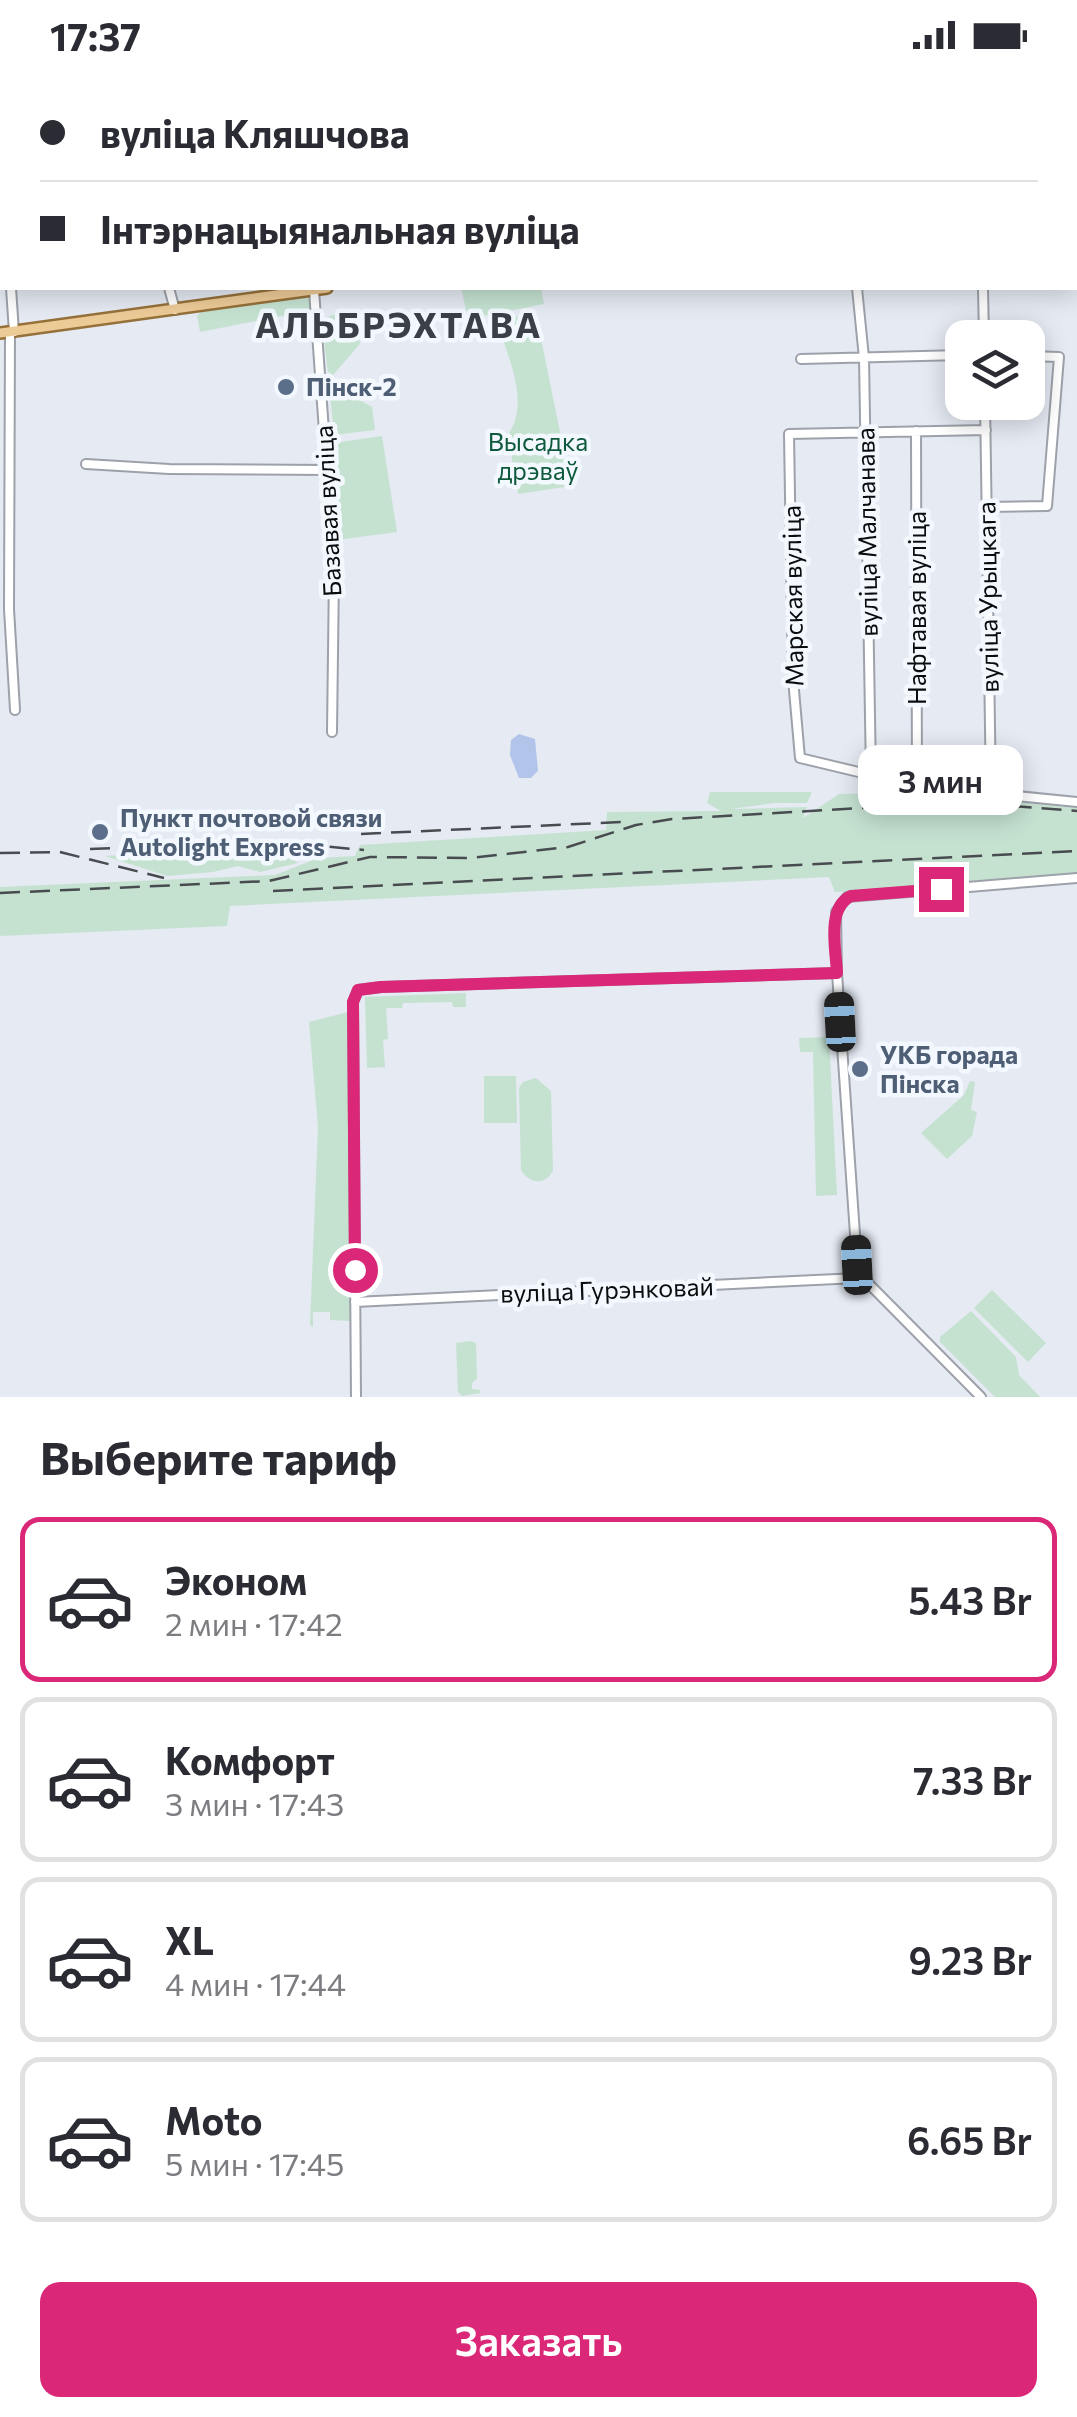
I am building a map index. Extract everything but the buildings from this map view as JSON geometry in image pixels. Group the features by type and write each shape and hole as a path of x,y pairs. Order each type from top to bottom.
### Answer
{"main road":[{"path":"8,333 314,290"}],"street":[{"path":"10,290 9,609 15,710"},
{"path":"170,290 175,310"},
{"path":"238,290 240,301"},
{"name":"Базавая вуліца","path":"314,290 334,573 332,732"},
{"name":"вуліца Малчанава","path":"857,290 864,358 871,776"},
{"path":"982,290 983,320"},
{"path":"801,359 945,356"},
{"path":"986,507 1046,506 1059,357 1045,357"},
{"name":"вуліца Урыцкага","path":"986,420 991,792"},
{"path":"865,432 986,430"},
{"name":"Нафтавая вуліца","path":"916,431 917,786"},
{"name":"Марская вуліца","path":"865,432 789,434 794,679 800,758 871,776"},
{"path":"86,464 327,470"},
{"path":"871,776 917,786 1077,802"},
{"path":"981,1397 866,1280 858,1278 836,912 847,897 1077,878"},
{"path":"356,1397 353,1002 358,990 837,973"},
{"name":"вуліца Гурэнковай","path":"356,1302 858,1278"}],"green space":[{"path":"461,290 541,290 544,304 468,319"},
{"path":"311,299 312,310 200,332 197,316 201,312"},
{"path":"355,310 360,344 333,375 328,372 321,318"},
{"name":"Высадка дрэваў","path":"536,314 571,486 518,494 508,435 515,422 517,393 497,320"},
{"path":"329,383 372,407 375,430 334,435"},
{"path":"382,436 397,532 337,540 334,443"},
{"path":"710,792 812,792 807,803 731,809 807,807 803,818 839,794 921,792 1077,808 1077,875 835,892 829,877 230,906 227,926 0,936 0,887 275,875 318,858 355,856 360,845 606,830 607,812 721,811 707,803"},
{"path":"281,847 298,863 260,872 238,866 167,876 105,856"},
{"path":"466,993 466,1007 453,1007 452,1002 403,1003 402,1008 386,1008 385,1067 367,1068 365,997"},
{"path":"348,1012 351,1321 330,1320 330,1312 313,1312 313,1327 310,1325 318,1127 309,1022"},
{"path":"829,1037 837,1195 816,1196 813,1052 800,1052 799,1038"},
{"path":"484,1076 516,1076 517,1123 484,1123"},
{"path":"536,1078 551,1091 553,1170 546,1179 537,1181 521,1170 519,1088 523,1082"},
{"path":"970,1081 975,1082 971,1110 977,1112 972,1136 947,1159 921,1133 964,1095"},
{"path":"992,1290 1046,1343 1028,1362 974,1308"},
{"path":"971,1311 1016,1357 1019,1375 1040,1397 995,1397 940,1342 940,1337"},
{"path":"456,1343 476,1343 477,1379 472,1389 480,1393 462,1396 458,1392"}],"water":[{"path":"519,734 535,739 538,771 531,778 519,778 510,755 511,740"}],"railway":[{"path":"0,893 269,881 370,857 471,858 568,847 636,825 672,819 964,802 1077,811"},
{"path":"361,834 622,822"},
{"path":"90,849 278,842 364,850"},
{"path":"273,891 1077,851"},
{"path":"0,853 60,852 164,878"}],"place":[{"name":"Пінск-2","path":"286,387"},
{"name":"Пункт почтовой связи Autolight Express","path":"100,832"},
{"name":"УКБ горада Пінска","path":"860,1069"}],"district":[{"name":"АЛЬБРЭХТАВА","path":"399,326"}],"route":[{"path":"355,1270 353,1002 358,990 837,973 836,912 843,900 851,896 941,889"}]}
